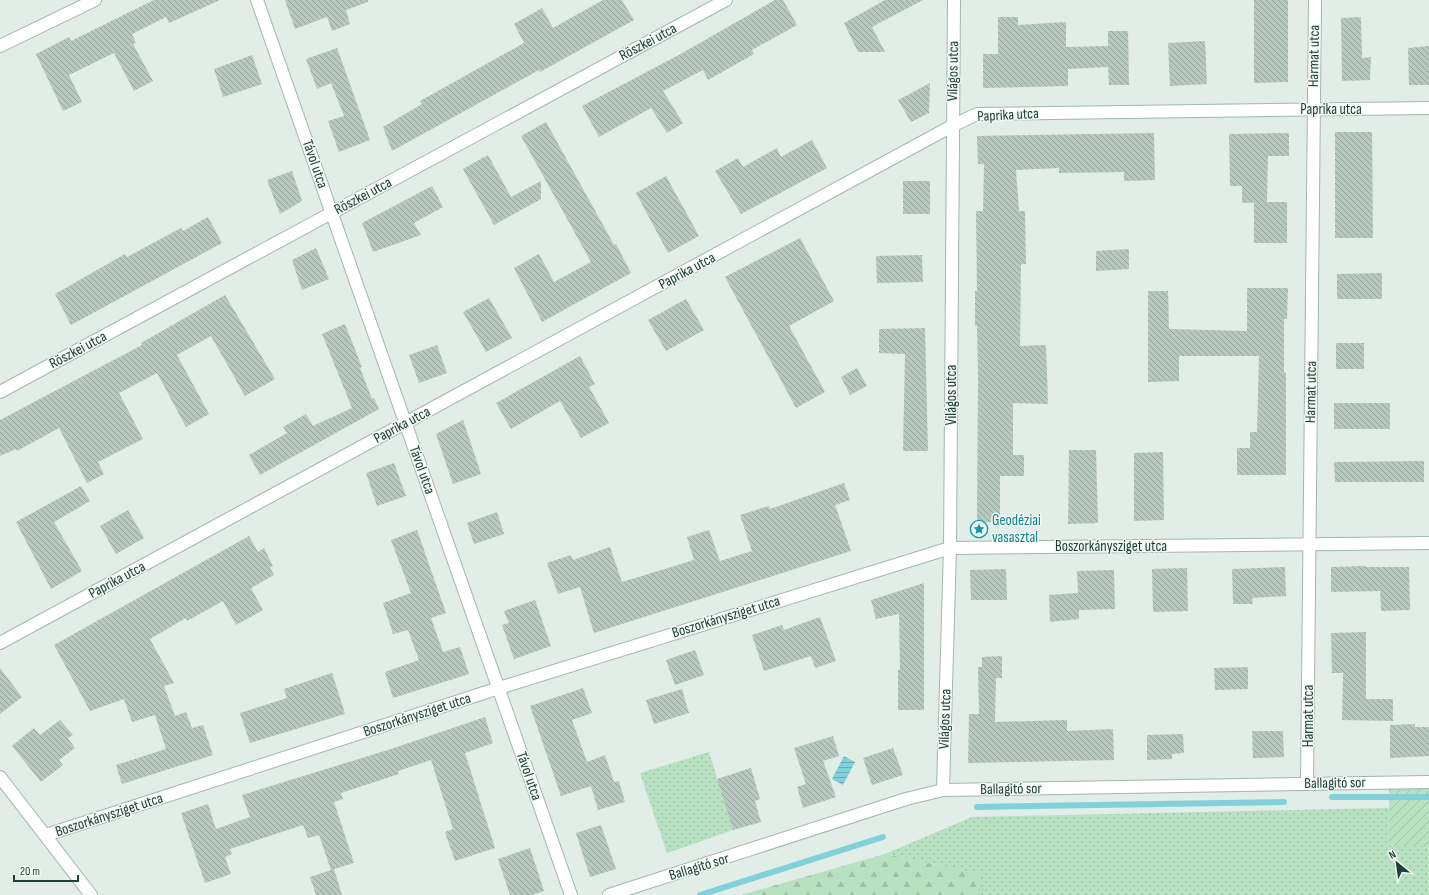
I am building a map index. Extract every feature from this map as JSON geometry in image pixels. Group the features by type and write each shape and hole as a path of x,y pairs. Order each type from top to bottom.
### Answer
{"street":[{"path":"0,46 95,0"},
{"name":"Távol utca","path":"257,0 571,895"},
{"name":"Röszkei utca","path":"0,392 726,0"},
{"name":"Világos utca","path":"943,790 950,548 954,0"},
{"name":"Harmat utca","path":"1307,784 1315,0"},
{"name":"Paprika utca","path":"0,643 952,126 977,114 1429,108"},
{"name":"Boszorkánysziget utca","path":"46,835 499,688 950,548 1429,543"},
{"path":"0,777 91,895"},
{"name":"Ballagitó sor","path":"609,895 906,799 943,790 1429,782"}],"green space":[{"path":"709,752 733,830 667,853 640,773"},
{"path":"1389,789 1429,789 1429,846 1389,846"},
{"path":"1429,807 1429,895 977,895 980,874 885,854 972,817"},
{"path":"885,854 980,874 977,895 741,895"}],"water":[{"path":"844,756 855,762 843,785 832,779"}],"building":[{"path":"154,0 220,0 169,23 166,17 132,34 136,43 133,44 153,81 134,91 114,53 69,75 82,102 63,111 36,54 69,37 71,41"},
{"path":"285,0 368,0 368,2 346,10 350,24 332,31 327,17 295,29"},
{"path":"603,0 622,0 634,20 540,72 539,70 392,151 383,127 422,104 420,101 524,43 514,24 542,8 553,28"},
{"path":"775,0 783,0 797,25 752,50 754,54 708,80 703,70 663,91 683,123 667,133 651,108 599,137 582,106 677,56"},
{"path":"885,0 923,0 872,27 885,52 858,52 844,23"},
{"path":"1254,0 1288,0 1288,82 1254,83"},
{"path":"998,17 1018,17 1018,25 1066,22 1066,47 1108,46 1108,31 1128,31 1129,85 1109,85 1108,67 1068,69 1068,86 983,88 983,54 998,54"},
{"path":"1361,17 1362,58 1371,57 1370,80 1342,81 1341,18"},
{"path":"1205,41 1207,84 1170,86 1168,43"},
{"path":"1429,46 1429,85 1409,85 1408,48"},
{"path":"337,48 370,140 339,152 328,121 344,116 331,83 317,89 306,59"},
{"path":"252,55 262,84 223,97 214,69"},
{"path":"930,83 929,113 911,122 898,100"},
{"path":"546,122 631,273 542,322 514,268 539,254 554,282 591,262 521,136"},
{"path":"1335,132 1372,132 1373,238 1335,238"},
{"path":"1154,133 1155,180 1124,181 1124,172 1059,173 1059,168 1016,170 1019,211 1025,211 1026,264 1021,264 1020,346 1046,345 1048,404 1013,403 1013,455 1024,455 1024,476 1000,476 1000,522 977,522 978,377 977,326 975,326 975,291 977,291 976,211 983,211 984,164 978,164 977,136"},
{"path":"1289,133 1289,156 1268,156 1267,202 1242,203 1242,186 1230,186 1229,134"},
{"path":"812,140 827,168 741,214 715,171 738,158 743,167 777,148 781,157"},
{"path":"488,155 511,197 541,181 541,199 494,225 463,169"},
{"path":"292,171 302,201 280,214 267,180"},
{"path":"666,176 699,236 668,253 636,193"},
{"path":"903,181 930,181 930,214 903,214"},
{"path":"432,186 443,207 414,223 421,235 373,252 362,223"},
{"path":"1254,202 1287,202 1287,243 1254,243"},
{"path":"208,217 222,243 71,325 55,294 125,254 127,257 181,228 183,231"},
{"path":"800,238 834,301 789,326 825,392 796,408 725,277"},
{"path":"316,248 329,279 302,290 292,260"},
{"path":"1129,249 1129,269 1096,271 1096,251"},
{"path":"922,255 923,282 877,283 876,256"},
{"path":"1382,273 1382,299 1337,299 1337,274"},
{"path":"1247,288 1288,288 1287,319 1284,319 1284,373 1286,373 1286,475 1237,475 1237,448 1250,448 1250,432 1257,432 1259,356 1179,356 1179,381 1148,382 1148,291 1168,291 1169,329 1247,331"},
{"path":"225,295 275,379 245,396 211,336 177,355 209,414 186,427 157,373 119,393 143,439 98,462 104,474 87,483 59,428 17,451 16,449 0,456 0,420 142,345 141,343"},
{"path":"489,298 512,338 486,352 463,312"},
{"path":"686,299 704,330 666,351 648,320"},
{"path":"345,324 362,367 360,368 372,399 374,398 379,409 260,475 249,455 287,433 283,427 306,414 313,426 352,408 322,334"},
{"path":"925,328 928,451 903,451 905,354 879,353 879,329"},
{"path":"1336,343 1364,343 1364,369 1336,369"},
{"path":"437,345 447,373 419,383 409,355"},
{"path":"580,356 595,384 589,387 609,423 581,438 560,401 511,429 496,403"},
{"path":"857,368 867,386 850,395 841,377"},
{"path":"1334,403 1390,403 1390,429 1334,429"},
{"path":"463,420 481,474 453,484 436,434"},
{"path":"1069,450 1096,450 1098,523 1068,524"},
{"path":"1163,452 1164,520 1134,521 1134,453"},
{"path":"1424,461 1424,482 1335,482 1334,462"},
{"path":"394,463 406,496 377,506 366,473"},
{"path":"844,483 850,500 835,505 851,551 594,633 580,587 558,594 547,563 571,555 573,560 610,547 622,582 694,560 687,537 709,530 720,561 752,551 740,515 769,506 770,509"},
{"path":"81,486 90,501 54,522 82,571 51,589 16,522"},
{"path":"128,510 144,538 116,554 100,526"},
{"path":"497,512 504,534 474,544 467,523"},
{"path":"417,530 446,613 431,618 443,652 460,647 469,674 393,698 385,672 419,660 408,630 393,634 383,603 411,593 391,540"},
{"path":"249,536 258,552 264,548 273,566 270,567 274,575 251,588 263,610 236,625 223,601 187,621 186,618 150,639 174,683 164,686 175,716 186,712 192,728 203,725 213,755 122,784 116,765 166,749 155,715 132,722 124,699 90,711 54,645"},
{"path":"1285,567 1286,596 1252,598 1253,604 1233,604 1232,569"},
{"path":"1331,567 1409,567 1410,610 1381,611 1380,591 1331,592"},
{"path":"1187,568 1188,611 1153,612 1152,569"},
{"path":"1006,569 1007,600 971,600 970,570"},
{"path":"1114,570 1115,609 1079,610 1079,619 1050,622 1049,595 1078,593 1077,571"},
{"path":"924,583 924,710 898,710 898,670 900,670 899,614 876,619 871,600"},
{"path":"535,600 551,646 514,659 502,625 509,623 504,611"},
{"path":"820,617 836,661 815,668 811,656 764,671 752,635 782,625 784,630"},
{"path":"1366,632 1366,699 1393,699 1393,721 1342,720 1343,673 1332,673 1331,633"},
{"path":"695,650 704,675 675,685 666,660"},
{"path":"1002,656 1002,678 996,678 995,722 1067,720 1067,731 1113,729 1114,760 968,763 969,714 979,714 978,667 982,667 982,657"},
{"path":"1248,667 1248,689 1215,690 1214,668"},
{"path":"0,668 22,697 0,714"},
{"path":"332,673 345,714 250,743 240,713 287,698 284,689"},
{"path":"583,688 592,713 572,720 587,762 605,755 614,782 619,781 625,802 598,810 591,786 561,796 530,706"},
{"path":"682,689 689,713 654,724 646,700"},
{"path":"485,717 493,743 465,753 495,848 455,861 445,832 453,829 431,760 398,771 399,774 341,793 343,799 334,802 354,863 334,869 342,895 316,895 310,877 331,870 319,835 308,838 303,825 230,849 232,854 225,857 231,874 205,883 181,813 208,804 216,829 250,817 242,795 391,749"},
{"path":"60,720 73,735 68,738 75,748 59,760 63,765 41,782 12,746 34,728 40,735"},
{"path":"1415,724 1415,727 1429,727 1429,756 1390,758 1390,725"},
{"path":"1252,731 1283,731 1284,757 1253,758"},
{"path":"1183,734 1184,753 1172,754 1172,759 1147,760 1147,735"},
{"path":"833,736 839,756 823,761 836,797 803,808 797,787 806,784 794,748"},
{"path":"893,748 903,775 872,785 863,758"},
{"path":"751,768 760,799 755,801 761,822 733,830 717,779"},
{"path":"601,825 616,869 590,877 576,833"},
{"path":"530,848 544,891 532,895 510,895 498,859"}],"waterway":[{"path":"1332,797 1429,797"},
{"path":"977,807 1284,802"},
{"path":"700,895 883,837"}],"place":[{"name":"Geodéziai vasasztal","path":"979,529"}]}
